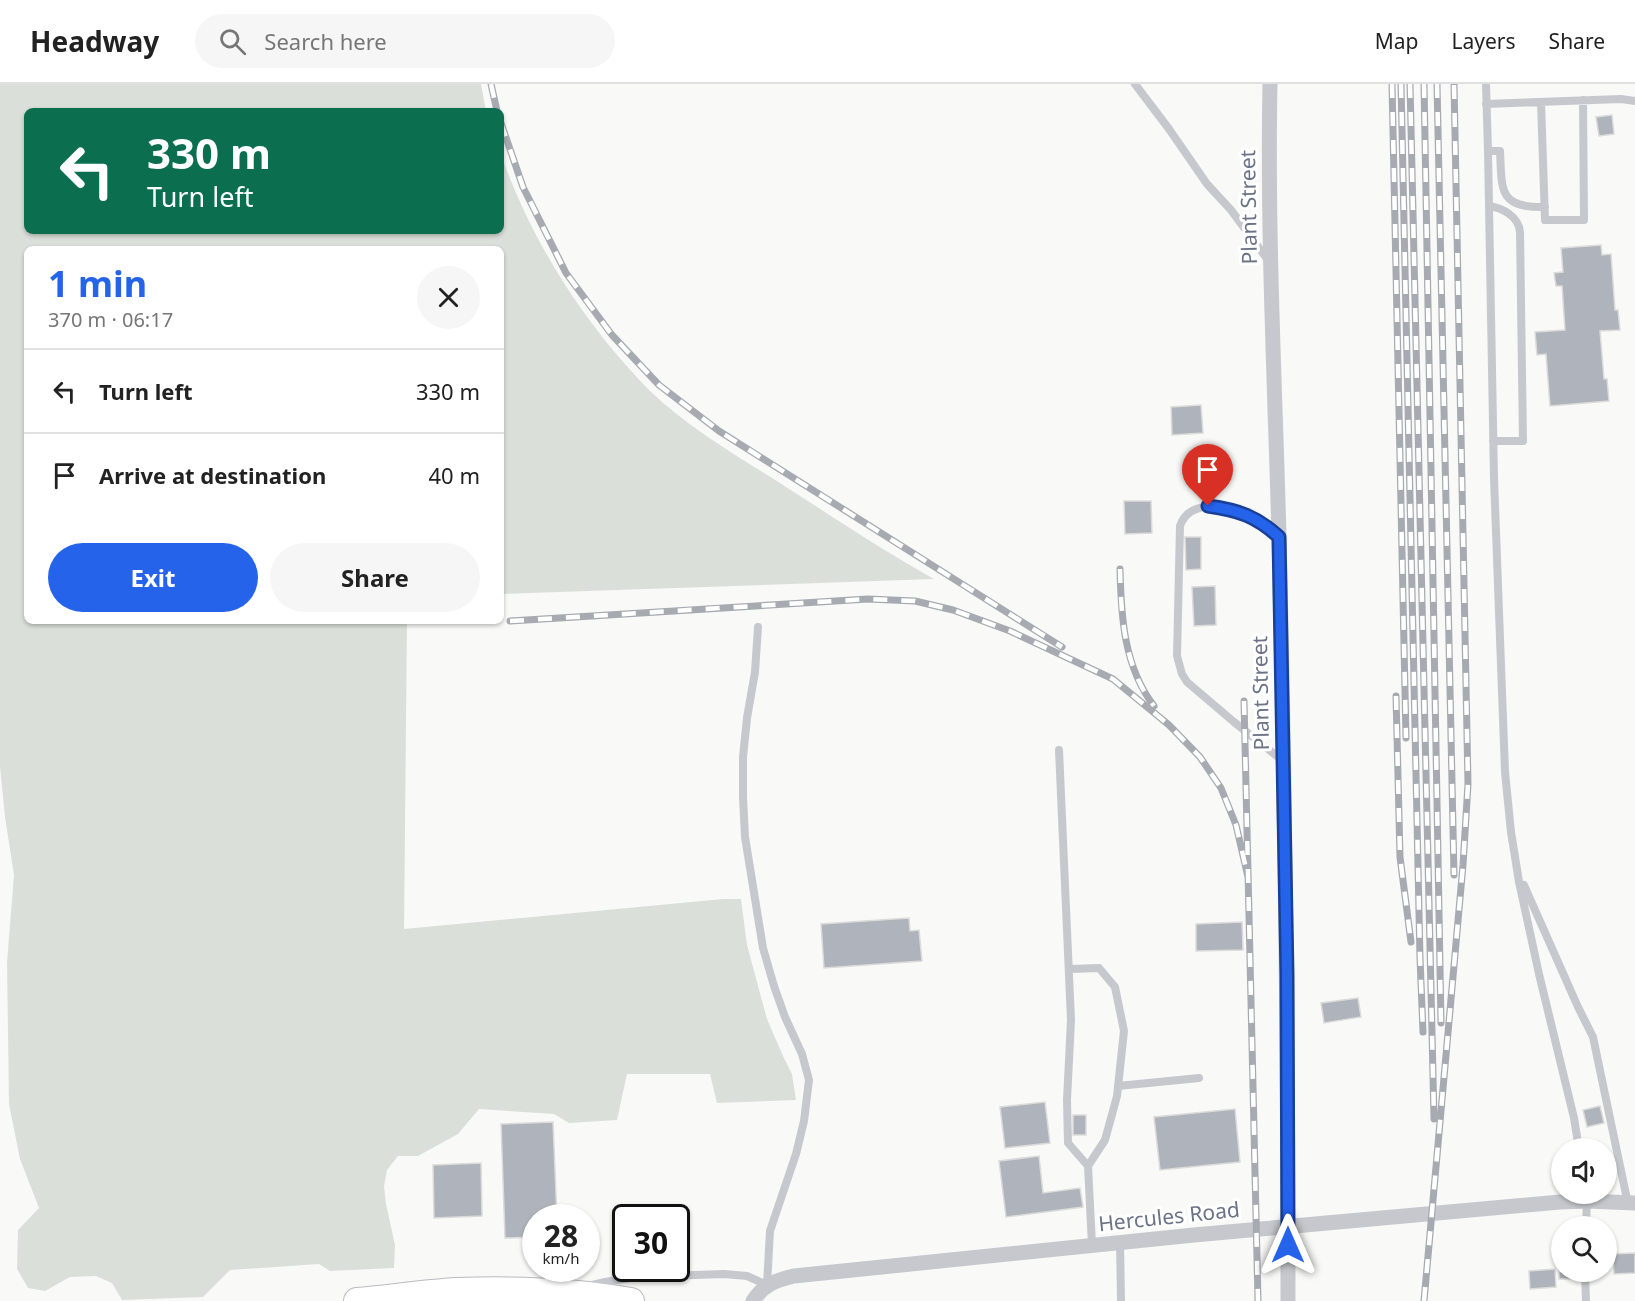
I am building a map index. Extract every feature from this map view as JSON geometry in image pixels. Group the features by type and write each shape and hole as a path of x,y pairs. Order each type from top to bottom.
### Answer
{"highway":[{"path":"357,1301 505,1290 564,1292 631,1301"}],"street":[{"name":"Plant Street","path":"1270,84 1268,170 1279,537 1287,975 1288,1301"},
{"name":"Hercules Road","path":"767,1285 779,1279 794,1276 1551,1200"},
{"name":"Hercules Road","path":"1617,1202 1632,1204"},
{"path":"753,1301 767,1285"}],"lane":[{"path":"1135,84 1207,184 1231,210 1271,264"},
{"path":"1486,84 1493,441 1505,772 1517,866 1539,975 1577,1138"},
{"path":"1486,104 1621,99 1635,101"},
{"path":"1541,102 1545,220 1584,220 1583,100"},
{"path":"1488,151 1500,151 1502,185 1508,199 1524,207 1545,207"},
{"path":"1489,206 1502,210 1515,219 1520,227 1523,441 1493,441"},
{"path":"1279,537 1266,525 1247,514 1230,509 1208,506 1198,508 1181,521 1177,656 1187,682 1283,761"},
{"path":"564,1292 637,1277 714,1274 747,1276 767,1285 770,1231 796,1154 804,1120 809,1080 802,1054 774,986 763,948 745,837 742,797 743,757 755,672 758,627"},
{"path":"1059,750 1070,969 1068,1143 1088,1166"},
{"path":"1517,866 1531,903 1593,1037 1632,1204"},
{"path":"1070,969 1100,968 1115,987 1124,1031 1117,1096 1105,1140 1088,1166 1092,1245"},
{"path":"1118,1086 1199,1078"},
{"path":"1120,1242 1121,1301"},
{"path":"1586,1282 1586,1301"}],"shaded area":[{"path":"0,84 481,84 485,108 24,108 24,234 504,234 504,162 538,238 569,291 606,341 650,391 714,441 934,579 504,594 504,246 24,246 24,624 407,624 404,929 741,899 747,945 767,1019 792,1074 796,1100 717,1103 710,1074 627,1074 617,1120 569,1123 554,1114 479,1109 458,1134 418,1156 398,1156 387,1170 384,1186 395,1245 394,1268 330,1271 319,1264 230,1270 203,1297 122,1300 112,1283 96,1276 70,1277 45,1291 28,1288 17,1269 18,1230 39,1208 20,1159 9,1104 7,962 14,875 0,767"}],"building":[{"path":"1612,115 1614,134 1599,136 1596,117"},
{"path":"1601,245 1602,255 1611,254 1615,310 1618,310 1620,330 1600,331 1604,379 1607,379 1609,401 1550,406 1546,354 1537,355 1535,332 1565,330 1562,286 1556,286 1554,273 1563,272 1561,248"},
{"path":"1201,405 1203,433 1172,435 1171,407"},
{"path":"1124,501 1151,501 1152,533 1125,534"},
{"path":"1185,537 1201,537 1201,569 1186,570"},
{"path":"1215,586 1216,625 1194,626 1192,587"},
{"path":"909,918 910,931 919,930 922,961 824,968 821,924"},
{"path":"1242,922 1243,950 1196,951 1196,924"},
{"path":"1358,998 1361,1017 1324,1023 1321,1003"},
{"path":"1045,1102 1050,1143 1005,1148 1000,1107"},
{"path":"1600,1106 1604,1123 1587,1127 1583,1110"},
{"path":"1235,1109 1240,1162 1160,1170 1154,1117"},
{"path":"1073,1115 1086,1115 1086,1135 1073,1135"},
{"path":"553,1122 556,1204 522,1204 522,1237 505,1238 501,1124"},
{"path":"1039,1156 1043,1193 1080,1188 1083,1207 1006,1217 999,1161"},
{"path":"481,1163 482,1216 434,1218 433,1165"},
{"path":"1635,1253 1635,1273 1617,1274 1617,1254"},
{"path":"1551,1269 1551,1282 1556,1282 1556,1287 1530,1289 1529,1271"}],"railway":[{"path":"491,84 496,108"},
{"path":"1392,84 1406,738"},
{"path":"1401,84 1423,1032"},
{"path":"1410,84 1434,1119"},
{"path":"1424,84 1441,1023"},
{"path":"1437,84 1454,875"},
{"path":"1424,1301 1463,865 1468,784 1454,84"},
{"path":"504,132 523,187 566,273 612,335 659,385 719,431 1062,647"},
{"path":"1120,569 1123,623 1130,658 1136,675 1154,706"},
{"path":"510,621 868,599 915,601 953,610 1010,631 1113,679 1169,725 1200,757 1221,788 1236,825 1248,877"},
{"path":"1396,696 1400,857 1411,942"},
{"path":"1244,701 1258,1301"}],"route":[{"path":"1208,506 1247,514 1266,525 1279,537 1287,975 1288,1245"}]}
